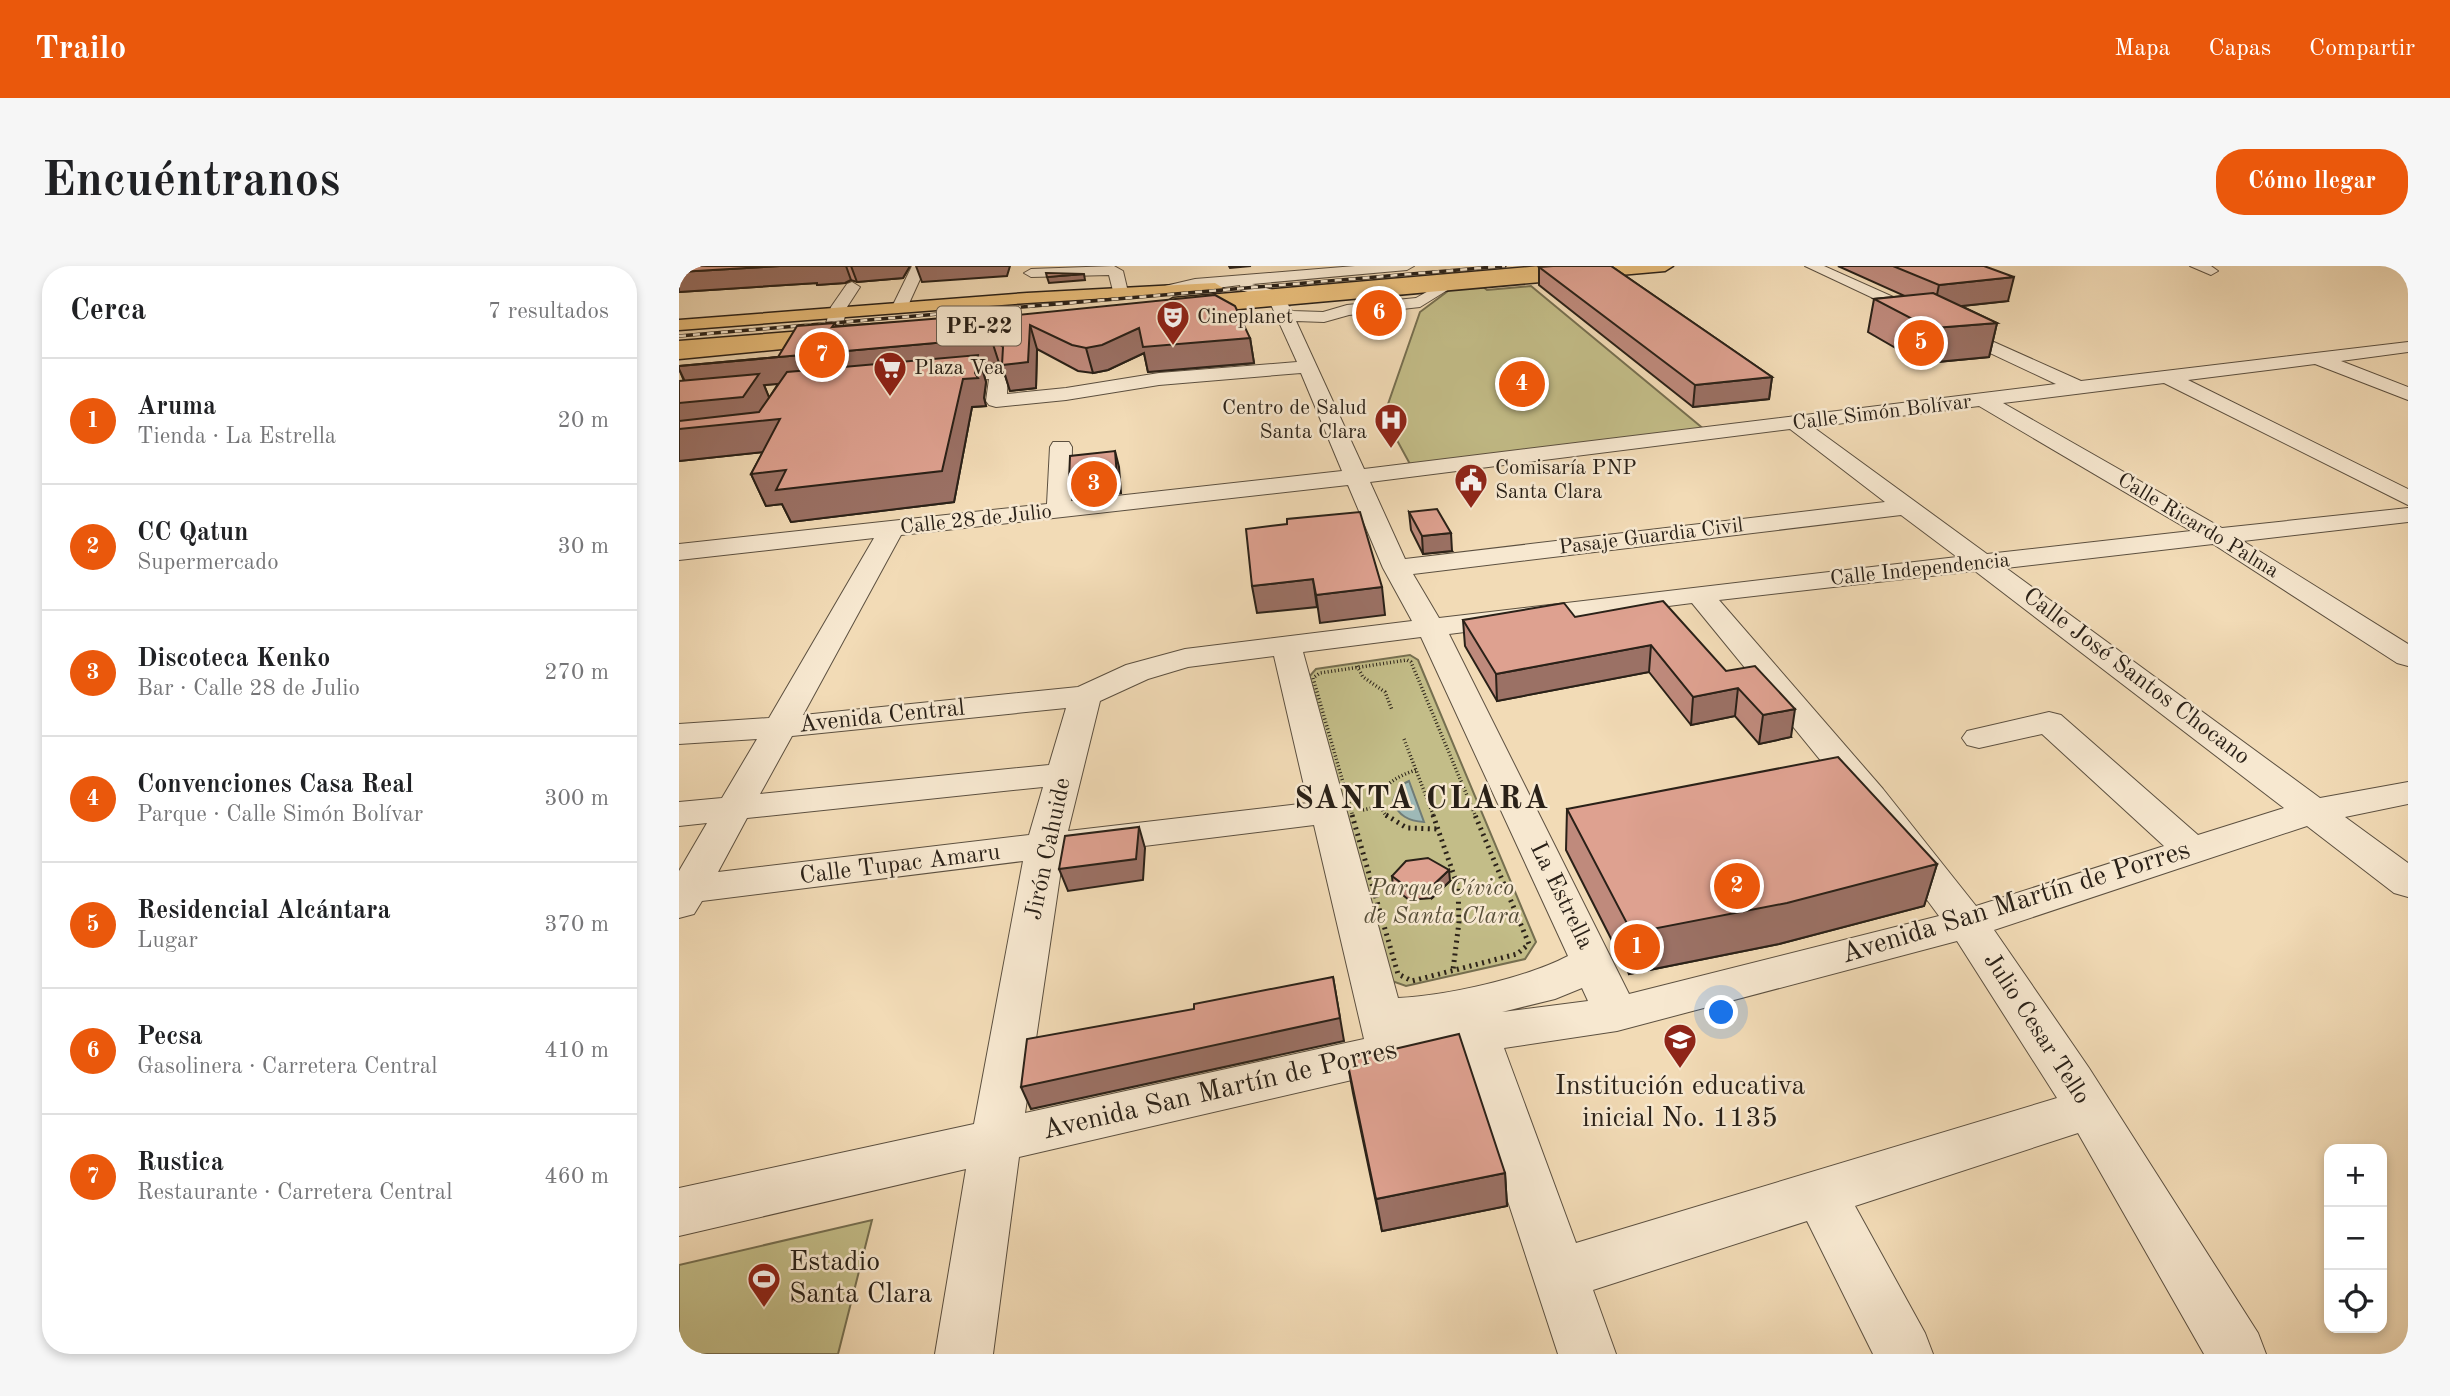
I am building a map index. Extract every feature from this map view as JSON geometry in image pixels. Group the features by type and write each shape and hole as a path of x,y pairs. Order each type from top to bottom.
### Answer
{"main road":[{"name":"PE-22","path":"679,325 1027,298 1116,297 1170,289 1599,266"},
{"path":"1155,315 1665,266"},
{"path":"1033,316 1116,297 1280,304 1541,271"},
{"path":"679,347 832,333 856,334 710,350"}],"street":[{"path":"901,307 919,266"},
{"path":"1170,289 1195,284 1407,266"},
{"path":"1811,266 2079,388"},
{"path":"1027,298 1031,270 1116,271 1116,297"},
{"path":"1378,326 1446,286"},
{"path":"832,333 839,307 852,287"},
{"path":"1245,287 1280,304 1324,317 1347,310 1420,302"},
{"path":"1280,304 1347,310"},
{"name":"La Estrella","path":"1280,304 1303,338 1308,367 1396,568 1438,640 1617,1014"},
{"path":"1324,317 1332,336"},
{"name":"Calle Simón Bolívar","path":"1356,476 2408,347"},
{"path":"679,355 710,350"},
{"path":"2318,358 2408,394"},
{"path":"910,380 999,372 996,401 1066,394 1159,379 1308,367"},
{"path":"2168,377 2408,498"},
{"name":"Calle Ricardo Palma","path":"1984,400 2219,537 2408,657"},
{"name":"Calle José Santos Chocano","path":"1796,424 2408,883"},
{"path":"1059,511 1061,447"},
{"name":"Calle 28 de Julio","path":"679,552 1356,476"},
{"name":"Pasaje Guardia Civil","path":"1396,568 1907,507"},
{"name":"Calle Independencia","path":"1438,640 1699,594 2408,515"},
{"path":"682,895 781,727 892,529"},
{"name":"Julio Cesar Tello","path":"1699,594 1848,768 1966,924 2089,1109 2237,1354"},
{"path":"1290,661 1315,652 1402,639 1438,640"},
{"path":"1085,696 1137,672 1185,658 1355,661 1438,640"},
{"path":"1290,661 1382,1022 1555,983 1588,952"},
{"name":"Avenida Central","path":"679,734 781,727 1085,696"},
{"name":"Jirón Cahuide","path":"964,1354 1045,848 1085,696"},
{"path":"1979,738 2049,723 2191,850"},
{"path":"679,814 1064,774"},
{"name":"Avenida San Martín de Porres","path":"679,1212 996,1142 1463,997 1617,1014 1966,924 2314,811 2408,793"},
{"name":"Calle Tupac Amaru","path":"682,895 1329,813"},
{"path":"1587,1354 1463,997 1588,952"},
{"path":"1559,1275 2089,1109"},
{"path":"1821,1193 1904,1354"}],"path":[{"path":"1355,661 1363,677 1385,692 1392,710"},
{"path":"1355,661 1411,662 1529,944 1463,997 1398,974 1313,678 1320,673 1355,661"},
{"path":"1404,739 1440,829 1460,894 1463,997"},
{"path":"1416,770 1388,782 1378,802 1382,813 1391,821 1405,827 1440,829"}],"green space":[{"path":"1482,286 1487,290 1531,286 1705,430 1411,466 1386,420 1387,407 1420,312 1452,288"},
{"name":"Parque Cívico de Santa Clara","path":"1410,655 1418,660 1536,942 1525,959 1406,986 1389,980 1308,678 1316,669"},
{"name":"Estadio Santa Clara","path":"872,1220 838,1354 679,1354 679,1265"}],"water":[{"path":"1409,781 1424,822 1405,817 1393,801 1399,786"}],"building":[{"path":"679,266 780,266 679,272"},
{"path":"1611,266 1772,377 1695,385 1539,267"},
{"path":"1893,266 1984,266 2014,277 1939,285"},
{"path":"1046,273 1084,274 1047,277"},
{"path":"1933,293 1997,323 1934,328 1874,299"},
{"path":"1215,295 1235,306 1250,338 1143,347 1139,328 1102,345 1086,348 1072,345 1030,325 1028,362 1002,365 1003,347 991,338 679,366 778,357 797,326 835,323 832,327 1017,312 1018,315"},
{"path":"978,355 975,373 978,378 963,379 942,471 776,490 786,470 751,474 780,419 679,429 679,421 759,412 787,372"},
{"path":"759,374 743,397 679,403 679,381"},
{"path":"1115,451 1117,476 1069,481 1070,456"},
{"path":"1437,509 1451,533 1422,536 1409,512"},
{"path":"1360,512 1382,587 1316,595 1313,579 1252,586 1246,529 1287,524 1287,519"},
{"path":"1663,601 1726,671 1755,666 1795,709 1763,715 1738,688 1693,697 1651,645 1496,674 1463,620 1564,603 1575,617"},
{"path":"1838,757 1937,864 1787,903 1632,933 1567,809"},
{"path":"1139,827 1136,859 1059,869 1065,836"},
{"path":"1428,858 1449,870 1431,887 1408,888 1392,876 1406,861"},
{"path":"1333,977 1340,1018 1021,1087 1027,1039 1194,1009 1194,1004"},
{"path":"1459,1034 1505,1173 1376,1199 1347,1060"}],"railway":[{"path":"679,336 1505,266"}],"place":[{"name":"Pecsa","path":"1379,313"},
{"name":"Residencial Alcántara","path":"1921,343"},
{"name":"Cineplanet","path":"1173,347"},
{"name":"Rustica","path":"822,355"},
{"name":"Convenciones Casa Real","path":"1522,384"},
{"name":"Plaza Vea","path":"890,398"},
{"name":"Centro de Salud Santa Clara","path":"1391,450"},
{"name":"Discoteca Kenko","path":"1094,484"},
{"name":"Comisaría PNP Santa Clara","path":"1471,510"},
{"name":"CC Qatun","path":"1737,886"},
{"name":"Aruma","path":"1637,947"},
{"name":"Institución educativa inicial No. 1135","path":"1680,1070"},
{"name":"Estadio Santa Clara","path":"764,1309"}],"district":[{"name":"SANTA CLARA","path":"1422,800"}]}
